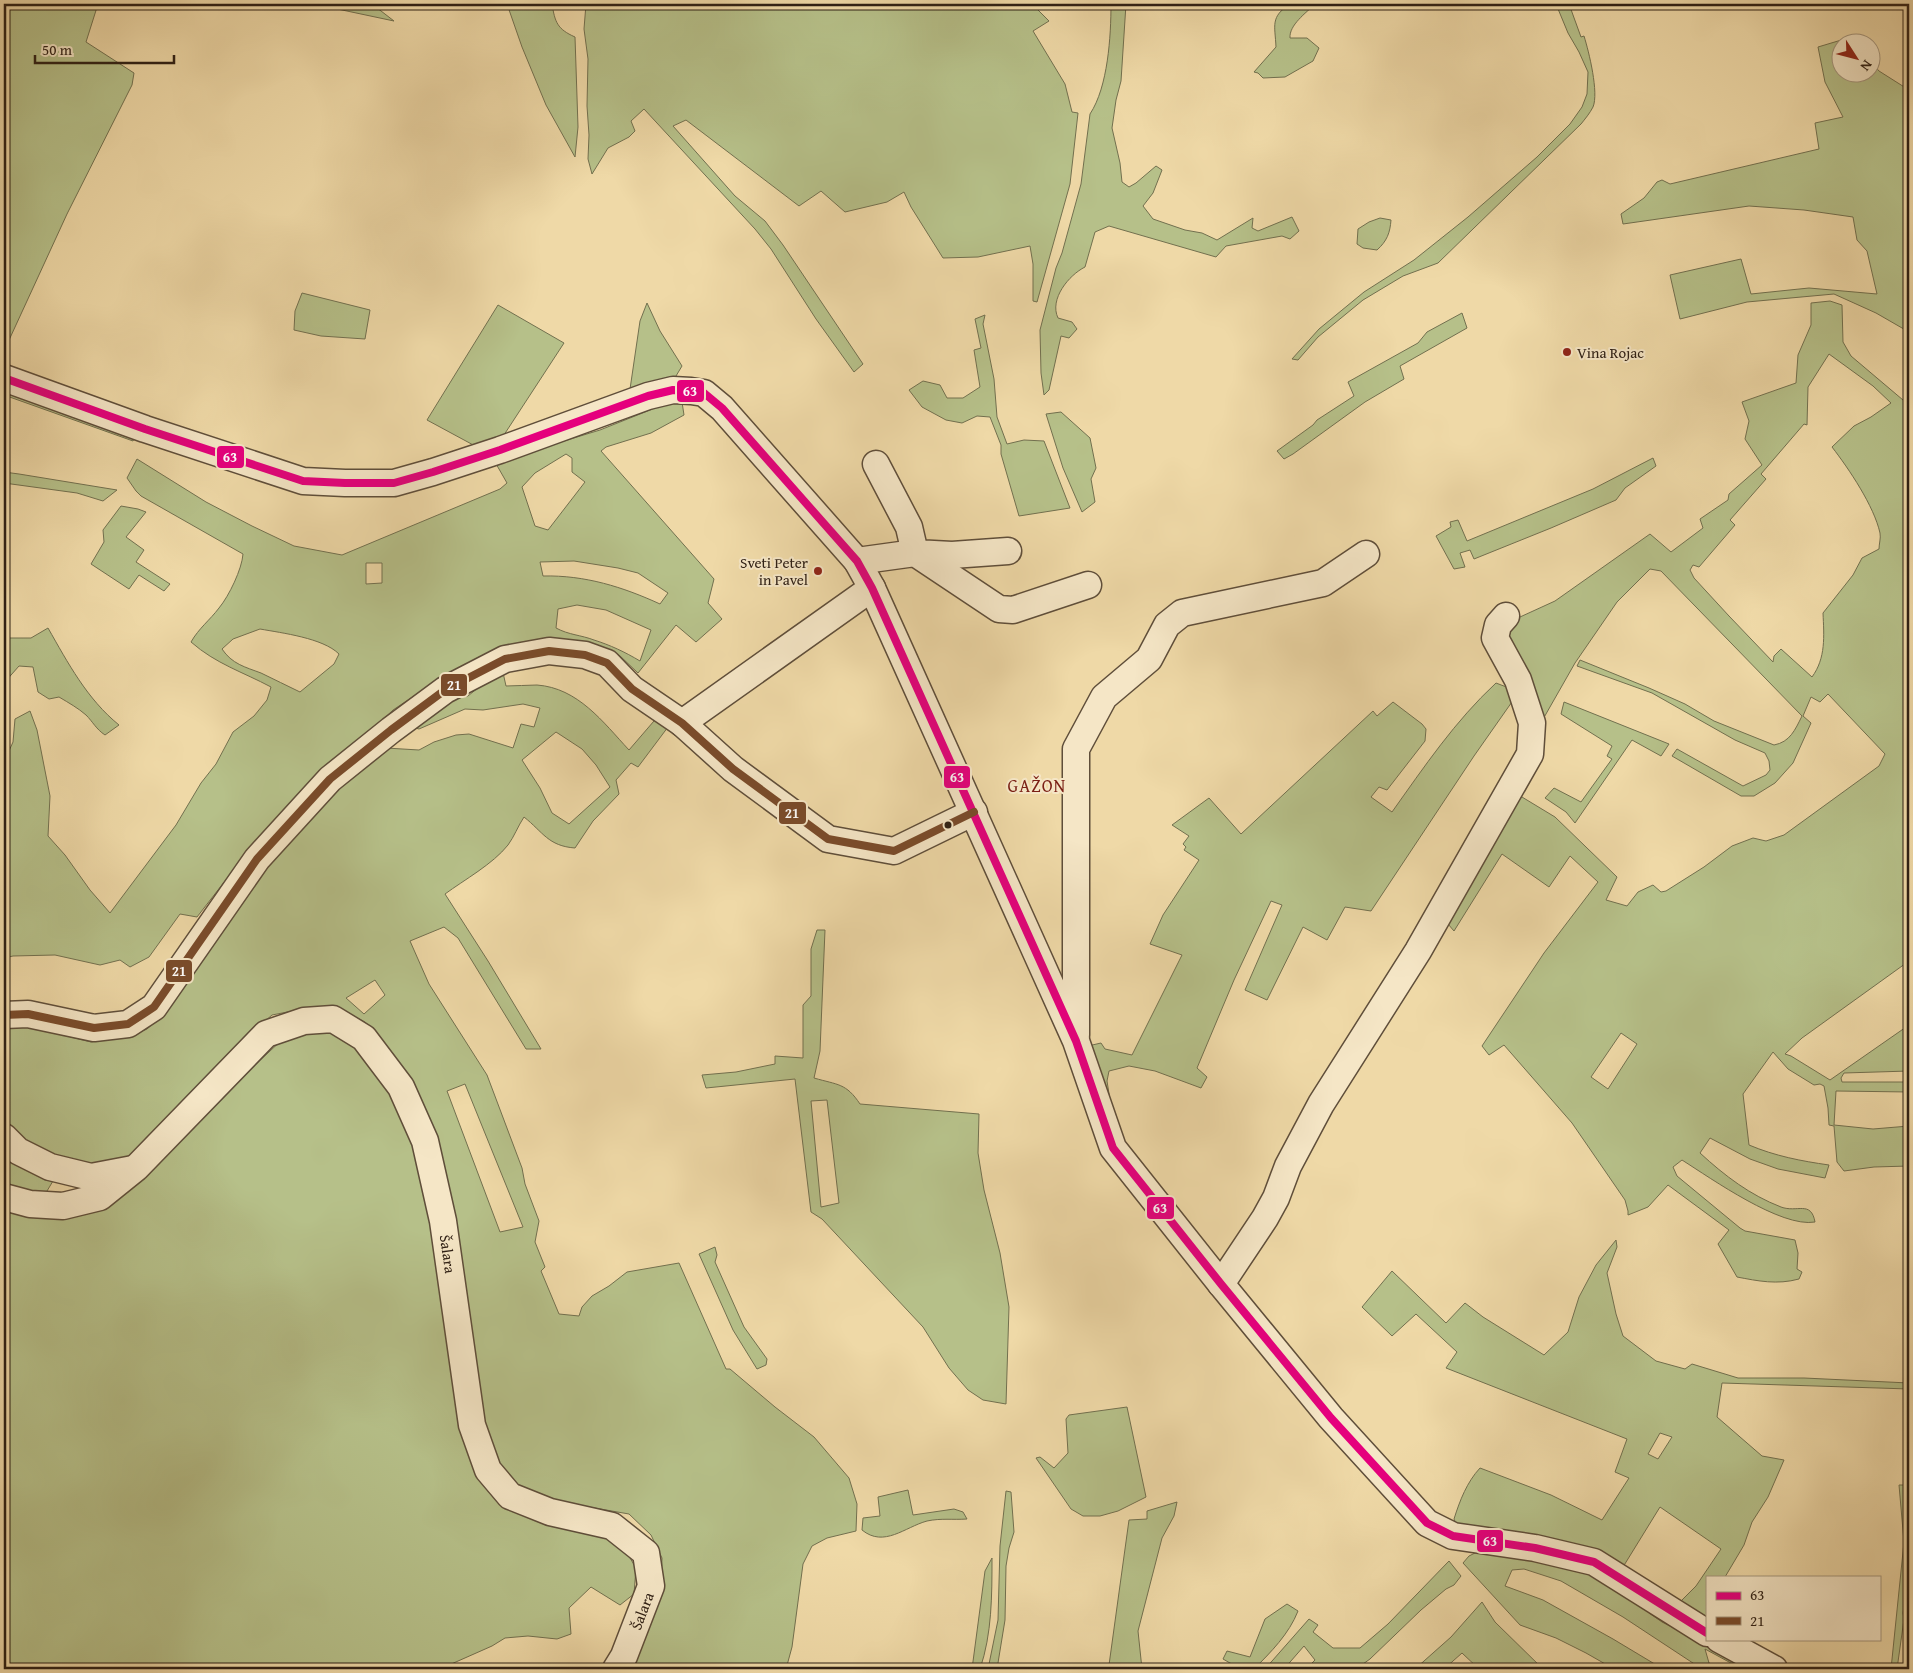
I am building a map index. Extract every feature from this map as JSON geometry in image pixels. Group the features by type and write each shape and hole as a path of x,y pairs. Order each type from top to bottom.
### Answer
{"street":[{"path":"4,378 303,481 345,483 394,483 500,450 648,396 673,390 704,393 722,408 857,561 872,588 1076,1041 1113,1148 1221,1284 1331,1418 1427,1523 1453,1536 1535,1548 1594,1562 1706,1632"},
{"path":"876,464 909,527 915,553 999,609 1013,610 1088,585"},
{"path":"857,561 915,553 952,555 1008,551"},
{"path":"1076,1041 1076,749 1104,697 1149,659 1167,625 1182,613 1323,583 1366,554"},
{"path":"682,723 872,588"},
{"path":"1221,1284 1265,1218 1276,1198 1288,1166 1322,1104 1418,951 1530,754 1532,723 1518,680 1495,638 1498,625 1506,616"},
{"path":"4,1015 28,1014 94,1028 128,1024 154,1007 257,859 330,779 445,690 505,659 549,651 585,655 608,663 632,689 682,723 733,769 828,839 894,851 974,812"},
{"name":"Šalara","path":"4,1197 30,1204 63,1206 100,1197 136,1168 266,1034 304,1021 333,1019 364,1038 401,1087 425,1141 443,1221 472,1425 488,1470 510,1496 550,1512 612,1526 646,1553 652,1586 624,1656 616,1669"},
{"path":"4,1137 18,1151 50,1167 91,1177 136,1168"},
{"path":"1721,1640 1774,1669"}],"green space":[{"path":"4,4 98,4 86,42 134,73 132,85 67,214 4,351"},
{"path":"329,4 372,4 394,21 328,7"},
{"path":"507,4 552,4 554,16 558,24 564,31 575,37 578,127 575,157 546,105"},
{"path":"586,4 1032,4 1049,21 1033,31 1065,84 1072,112 1078,113 1070,184 1037,302 1033,301 1033,264 1030,246 978,257 943,258 911,207 904,192 887,202 845,212 821,191 799,206 686,120 673,126 735,196 765,221 783,245 863,364 854,372 816,319 771,249 755,229 644,109 631,121 635,131 629,137 608,148 592,174 588,159 588,59 584,29"},
{"path":"1111,4 1126,4 1121,81 1112,128 1122,182 1129,187 1156,166 1162,170 1153,193 1143,206 1153,219 1185,230 1202,233 1217,240 1253,218 1252,228 1258,231 1292,217 1299,231 1290,239 1282,236 1226,246 1216,257 1109,226 1095,232 1085,267 1067,282 1058,296 1056,311 1058,318 1072,322 1077,329 1069,338 1061,336 1049,390 1044,395 1041,373 1040,330 1081,184 1090,114 1096,103 1105,76"},
{"path":"1290,4 1315,4 1292,28 1290,38 1307,38 1319,48 1313,61 1285,77 1263,78 1254,72 1276,47 1275,22 1279,13"},
{"path":"1556,4 1569,4 1581,37 1584,36 1586,43 1593,72 1595,92 1593,107 1587,116 1438,263 1403,276 1363,300 1318,337 1298,360 1292,359 1319,329 1364,292 1414,260 1468,217 1537,157 1570,124 1582,107 1587,94 1588,72"},
{"path":"1830,43 1830,82 1880,82 1880,72 1909,90 1909,332 1876,313 1834,294 1747,302 1680,319 1670,275 1741,259 1751,294 1809,288 1877,294 1867,251 1857,240 1853,217 1804,210 1749,206 1623,224 1621,214 1644,198 1657,182 1662,180 1670,184 1819,149 1815,123 1843,117 1825,82 1818,47"},
{"path":"1380,218 1391,220 1387,237 1380,247 1377,250 1363,248 1357,244 1358,229"},
{"path":"302,293 370,310 365,339 321,336 294,330 295,311"},
{"path":"1830,301 1842,305 1843,342 1851,356 1903,400 1909,396 1909,961 1802,1038 1785,1054 1830,1080 1909,1025 1909,1071 1844,1073 1841,1078 1842,1082 1909,1082 1909,1092 1836,1091 1834,1125 1873,1129 1909,1126 1909,1166 1874,1167 1844,1171 1837,1162 1834,1126 1829,1125 1824,1086 1820,1084 1814,1085 1788,1069 1773,1052 1743,1094 1749,1145 1788,1158 1829,1165 1825,1178 1778,1169 1750,1159 1710,1138 1700,1153 1748,1191 1781,1207 1807,1209 1813,1215 1815,1222 1801,1222 1784,1218 1766,1210 1728,1190 1682,1160 1673,1167 1677,1176 1745,1231 1795,1240 1798,1253 1797,1269 1802,1272 1799,1279 1775,1282 1737,1277 1718,1244 1729,1230 1668,1185 1648,1207 1628,1215 1625,1200 1572,1123 1504,1045 1489,1055 1482,1046 1544,953 1598,882 1570,856 1549,887 1502,854 1454,931 1442,917 1517,794 1555,817 1617,877 1606,900 1627,906 1638,892 1653,885 1661,892 1666,891 1704,867 1732,846 1753,838 1766,841 1784,835 1879,766 1885,754 1828,694 1820,702 1811,697 1803,716 1811,723 1793,763 1775,783 1754,796 1741,796 1672,756 1677,749 1743,786 1766,775 1770,770 1769,761 1765,753 1735,740 1652,693 1577,666 1580,660 1685,704 1714,721 1774,745 1788,738 1802,716 1661,571 1650,569 1617,602 1575,663 1538,728 1504,629 1520,617 1555,601 1650,534 1671,552 1703,528 1700,519 1728,500 1729,494 1762,465 1745,439 1749,421 1742,402 1796,383 1798,355 1811,325 1811,303","holes":["1829,354 1873,386 1891,403 1854,426 1832,447 1867,500 1877,522 1880,539 1879,549 1862,558 1853,575 1823,613 1824,638 1822,654 1817,670 1812,677 1781,649 1774,656 1773,662 1694,578 1690,570 1693,565 1699,567 1735,525 1730,520 1766,479 1761,474 1804,424 1807,425 1808,387","1621,1033 1637,1044 1608,1089 1591,1077"]},
{"path":"647,303 660,331 682,366 673,381 629,396 640,321"},
{"path":"498,305 564,343 500,441 477,447 427,420"},
{"path":"1462,313 1467,328 1400,366 1404,379 1365,402 1293,454 1284,459 1277,451 1313,425 1317,420 1354,396 1348,382 1418,343 1427,332"},
{"path":"985,315 983,324 994,379 997,417 1007,444 1024,440 1044,441 1070,508 1019,516 1001,454 1001,445 990,417 977,416 962,423 946,420 922,407 909,390 923,381 940,385 947,398 963,398 980,387 974,350 981,348 975,319"},
{"path":"4,387 136,434 133,441 4,395"},
{"path":"682,402 684,415 651,433 606,447 601,451 714,579 708,603 722,619 696,642 676,625 638,673 619,655 595,646 426,688 393,710 273,825 239,863 197,917 180,914 149,957 130,967 120,960 100,965 55,955 4,958 4,762 13,742 15,719 30,711 37,730 50,796 48,836 110,913 176,825 201,783 216,764 233,732 254,716 267,700 271,687 220,662 191,642 197,632 227,597 238,575 243,554 141,496 127,478 137,459 206,502 294,546 342,555 500,489 507,483 495,462 600,430 660,406","holes":["566,454 572,458 572,472 585,482 548,530 535,526 522,487 535,473","574,561 618,568 638,573 668,593 660,604 632,592 603,583 559,576 543,576 540,562","366,563 382,563 382,583 366,584","577,605 606,610 651,630 640,661 606,644 556,628 558,609","260,629 313,640 332,648 339,654 334,664 300,692 239,664 222,649 233,639"]},
{"path":"1061,412 1090,438 1096,468 1091,479 1095,502 1082,512 1063,468 1046,414"},
{"path":"1653,458 1656,466 1625,488 1616,500 1474,559 1470,550 1460,553 1465,567 1454,569 1436,536 1451,527 1450,522 1458,520 1467,541 1593,489"},
{"path":"4,472 117,490 103,501 77,493 4,483"},
{"path":"121,506 146,512 126,537 144,550 136,562 170,584 164,591 139,575 129,589 91,564 104,542 103,530"},
{"path":"48,628 88,692 97,704 119,725 105,735 86,715 59,697 49,699 38,692 33,667 19,666 4,683 4,638 31,638"},
{"path":"502,668 506,686 537,685 565,692 589,708 629,750 660,714 668,727 638,767 631,763 616,780 619,794 593,821 575,848 566,847 552,841 524,817 502,852 445,894 541,1049 526,1049 458,938 444,927 410,941 429,984 487,1075 522,1168 525,1184 539,1221 535,1242 545,1267 541,1271 559,1314 579,1316 582,1307 592,1296 627,1272 679,1263 726,1369 730,1369 814,1437 849,1478 857,1504 856,1531 827,1538 812,1546 803,1564 792,1647 786,1669 629,1669 652,1620 661,1584 662,1558 651,1535 629,1514 566,1503 532,1494 514,1482 499,1467 485,1426 458,1239 377,1036 365,1022 347,1013 333,1009 313,1007 272,1015 229,1053 128,1158 102,1166 45,1157 14,1132 4,1121 4,1024 23,1025 91,1042 138,1033 147,1029 157,1020 227,911 328,797 386,748 419,750 434,742 456,735 469,734 513,748 521,724 534,727 540,708 523,704 483,710 465,709 419,729 412,727 438,707 468,696","holes":["556,732 582,749 596,765 610,787 569,824 552,813 540,788 522,760","375,980 385,995 364,1014 346,998","465,1084 523,1227 500,1232 447,1091"]},
{"path":"1496,683 1509,688 1514,699 1371,911 1345,907 1327,940 1303,927 1267,1000 1245,990 1282,905 1271,901 1234,980 1197,1068 1207,1077 1201,1088 1155,1071 1129,1066 1109,1071 1107,1081 1110,1100 1104,1100 1088,1046 1101,1043 1105,1049 1132,1055 1182,955 1150,944 1163,915 1199,860 1184,850 1186,847 1183,844 1189,836 1172,825 1209,798 1241,834 1373,711 1377,716 1393,702 1426,729 1425,741 1387,790 1379,787 1371,797 1392,812 1428,761 1467,713"},
{"path":"1564,702 1669,744 1661,756 1632,740 1575,823 1566,812 1545,798 1554,788 1581,802 1612,759 1607,756 1612,746 1561,714"},
{"path":"817,930 825,930 820,1051 814,1078 846,1088 860,1104 979,1114 978,1153 984,1190 1000,1253 1009,1307 1006,1404 983,1400 968,1390 949,1368 923,1327 822,1219 811,1212 795,1079 706,1088 702,1075 736,1072 775,1064 775,1056 803,1058 803,1005 811,996 811,949","holes":["827,1100 839,1203 821,1207 811,1101"]},
{"path":"328,1030 361,1048 412,1127 480,1480 501,1506 602,1534 624,1548 636,1568 634,1594 620,1605 591,1587 569,1608 571,1634 557,1639 528,1636 505,1638 492,1646 440,1669 4,1669 4,1210 63,1218 87,1214 107,1207 177,1144 235,1084 286,1036"},
{"path":"4,1153 12,1160 53,1181 44,1196 20,1190 4,1181"},
{"path":"1616,1240 1617,1247 1607,1273 1623,1336 1656,1361 1685,1369 1692,1364 1738,1378 1804,1378 1909,1383 1909,1389 1722,1383 1717,1417 1762,1456 1784,1460 1768,1497 1752,1522 1744,1545 1726,1576 1706,1576 1706,1622 1678,1604 1696,1586 1721,1549 1660,1507 1623,1567 1457,1526 1454,1519 1461,1498 1471,1479 1480,1468 1551,1495 1602,1520 1629,1478 1615,1472 1627,1439 1446,1368 1457,1352 1416,1314 1392,1336 1362,1307 1392,1271 1446,1323 1465,1303 1483,1317 1544,1355 1568,1332 1579,1297 1596,1265","holes":["1660,1433 1672,1437 1658,1459 1648,1454"]},
{"path":"715,1247 717,1255 715,1262 744,1327 767,1359 766,1365 757,1369 733,1330 699,1254"},
{"path":"1127,1407 1146,1497 1118,1511 1100,1516 1083,1516 1071,1509 1036,1458 1040,1457 1054,1468 1068,1453 1066,1419 1069,1415"},
{"path":"1909,1409 1909,1472 1904,1471 1906,1422"},
{"path":"1899,1485 1904,1485 1905,1496 1909,1498 1909,1574 1897,1669 1891,1669 1904,1542"},
{"path":"908,1490 913,1515 954,1509 963,1512 967,1519 927,1521 886,1537 870,1535 862,1530 863,1518 880,1516 878,1497"},
{"path":"1006,1491 1011,1492 1014,1532 1006,1566 1005,1620 997,1669 988,1669 998,1620 1000,1546"},
{"path":"1177,1502 1174,1516 1162,1538 1138,1631 1142,1669 1087,1669 1109,1665 1129,1520 1147,1519 1147,1511"},
{"path":"1483,1549 1596,1572 1654,1607 1649,1613 1662,1622 1756,1669 1742,1669 1705,1649 1709,1663 1720,1669 1702,1669 1623,1617 1561,1581 1524,1569 1512,1570 1505,1586 1543,1600 1663,1669 1614,1669 1556,1638 1520,1625 1463,1563 1469,1556"},
{"path":"992,1558 987,1642 980,1669 972,1669 985,1571"},
{"path":"1449,1561 1461,1576 1454,1585 1446,1589 1421,1610 1370,1659 1356,1669 1306,1669 1315,1660 1304,1646 1284,1669 1265,1669 1309,1619 1318,1625 1313,1632 1333,1648 1360,1648 1388,1624"},
{"path":"1482,1602 1495,1622 1543,1669 1479,1669 1462,1653 1444,1669 1415,1669 1451,1637"},
{"path":"1287,1604 1298,1611 1290,1627 1254,1669 1236,1669 1237,1667 1223,1659 1227,1651 1250,1657 1265,1619"}],"transit line":[{"name":"63","path":"4,378 145,429 303,481 345,483 394,483 500,450 648,396 673,390 704,393 722,408 857,561 872,588 1076,1041 1113,1148 1221,1284 1331,1418 1427,1523 1453,1536 1535,1548 1594,1562 1706,1632"},
{"name":"21","path":"4,1015 28,1014 94,1028 128,1024 154,1007 257,859 330,779 445,690 505,659 549,651 585,655 607,663 632,689 682,723 733,769 828,839 894,851 974,812"}],"place":[{"name":"Vina Rojac","path":"1567,352"},
{"name":"Sveti Peter in Pavel","path":"818,571"}],"district":[{"name":"GAŽON","path":"1037,785"}]}
